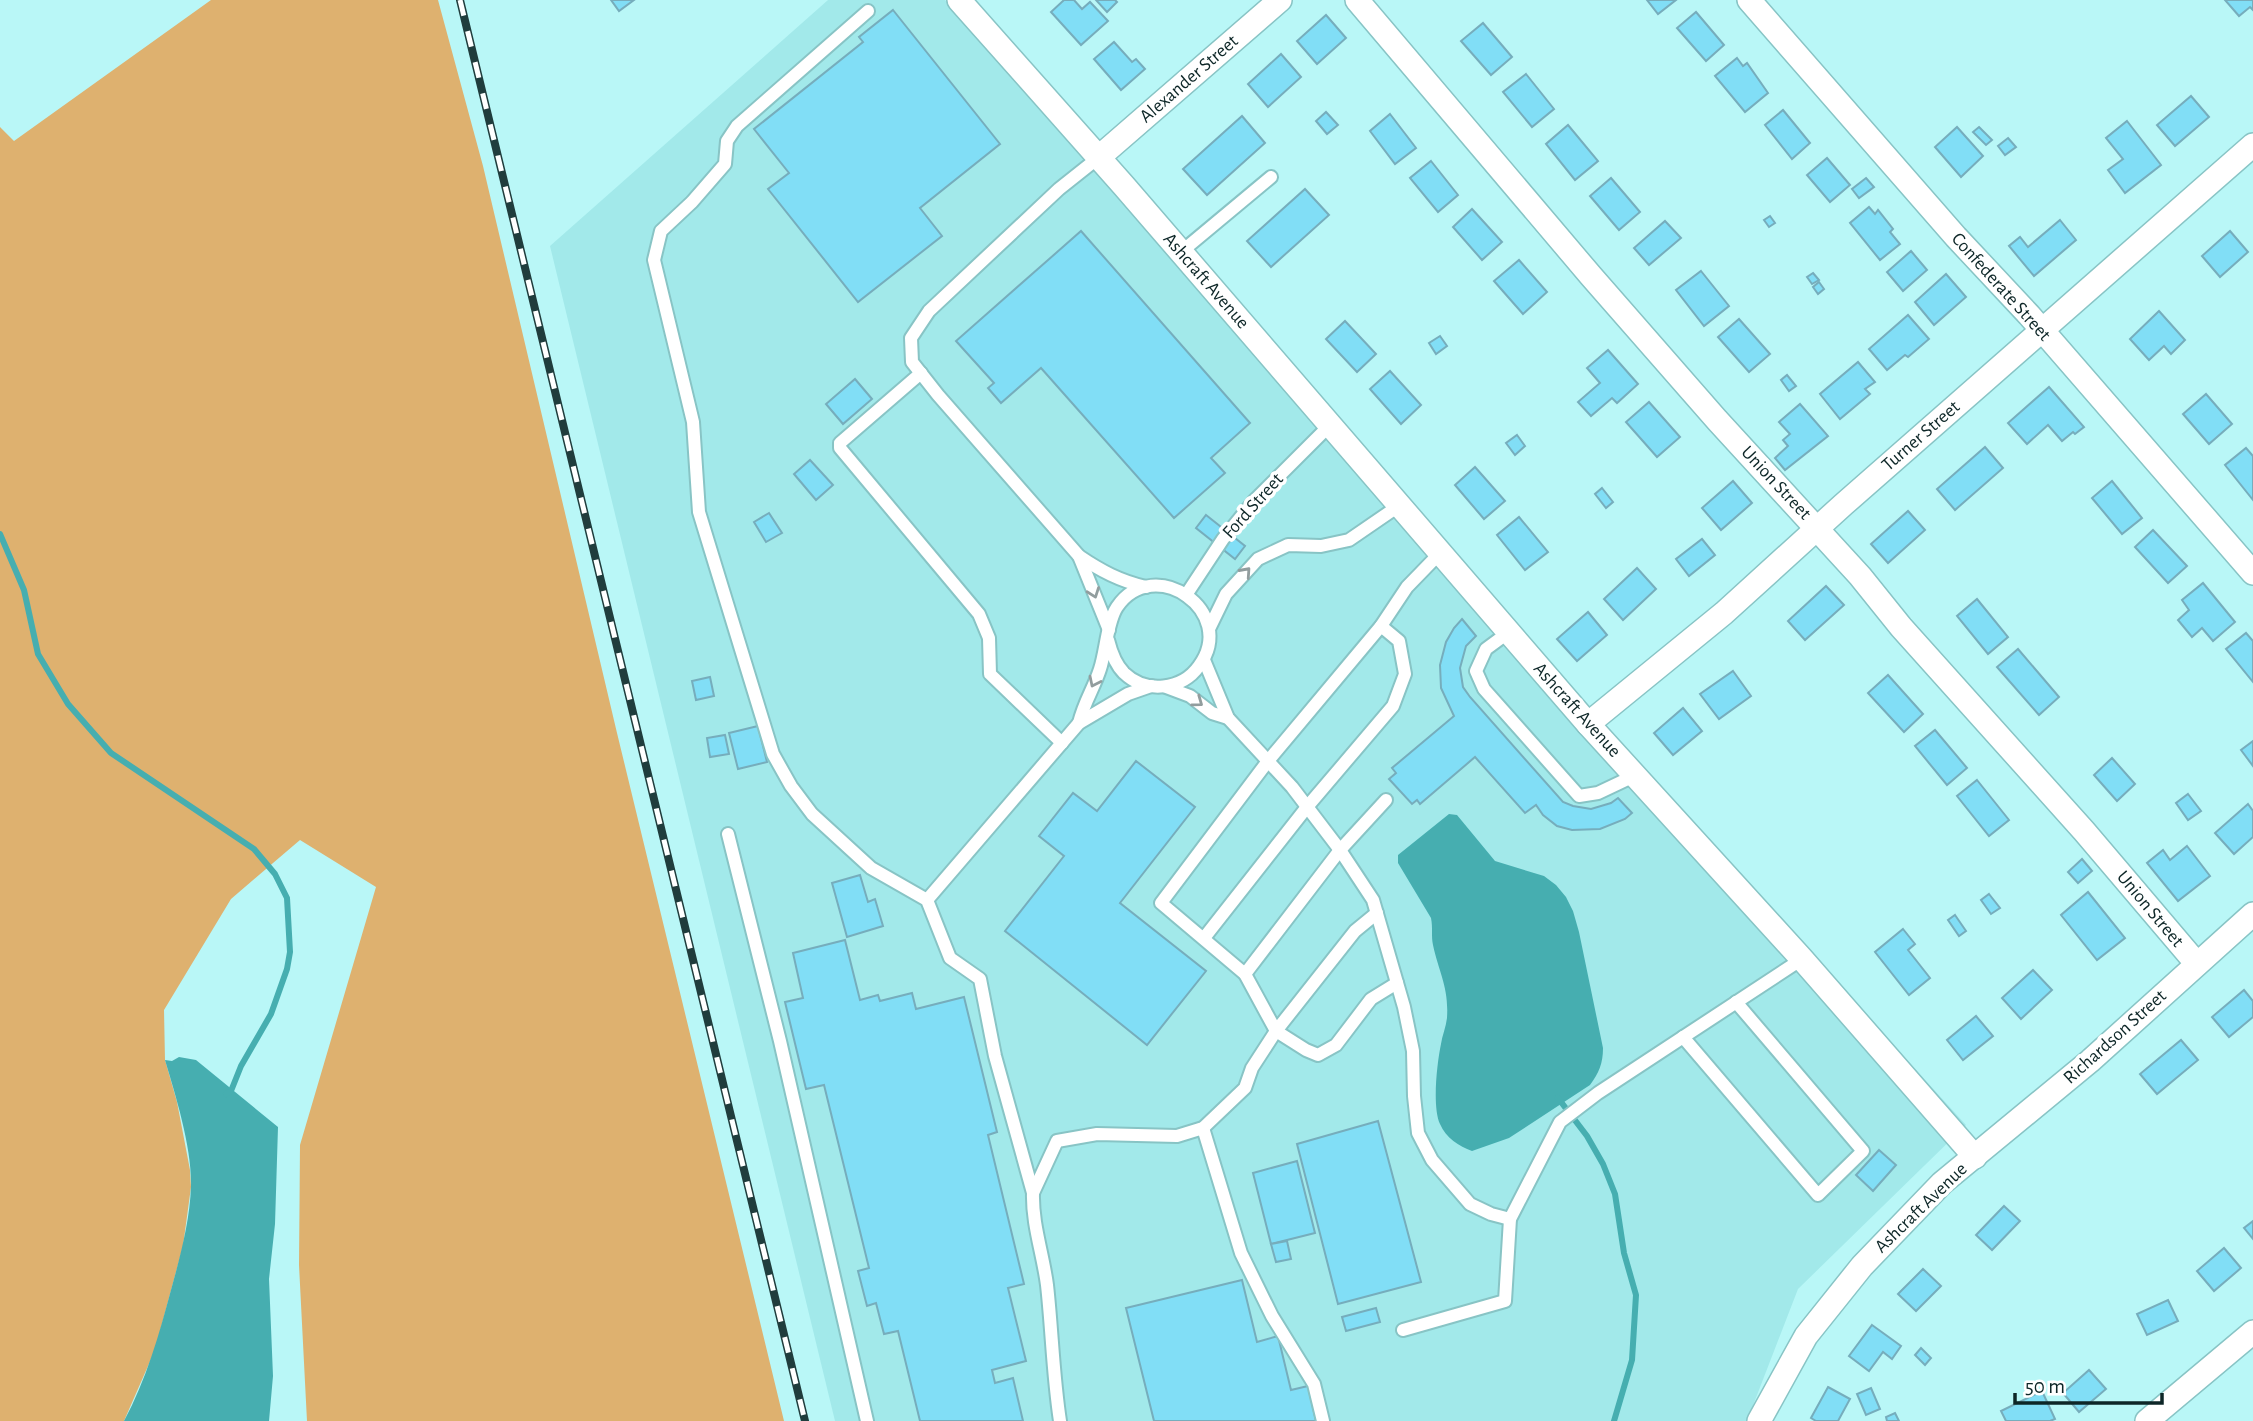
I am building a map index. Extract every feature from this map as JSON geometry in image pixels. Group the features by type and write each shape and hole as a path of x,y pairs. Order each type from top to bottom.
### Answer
{"street":[{"name":"Ashcraft Avenue","path":"959,0 1181,252 1588,724 1802,959 1975,1157 1942,1183 1862,1266 1806,1336 1759,1421"},
{"name":"Alexander Street","path":"1098,158 1280,0"},
{"name":"Union Street","path":"1357,0 1717,420 1818,528 2197,964"},
{"name":"Confederate Street","path":"1749,0 2253,573"},
{"name":"Turner Street","path":"1588,724 1724,613 2253,145"},
{"name":"Richardson Street","path":"1975,1157 2090,1061 2253,914"},
{"path":"2147,1421 2253,1332"}],"lane":[{"path":"868,11 737,126 727,141 725,164 692,202 661,231 653,260 693,422 699,512 773,754 791,786 812,814 871,868 927,900 950,958 980,979 995,1056 1033,1193 1032,1211 1047,1284 1053,1377 1060,1421"},
{"path":"927,900 1079,723 1128,694 1181,682 1194,673 1204,660 1209,645 1209,629 1204,614 1186,594 1163,586 1146,587 1122,581 1102,572 1079,556 912,362 911,338 929,310 1059,189 1098,158"},
{"path":"1181,252 1271,177"},
{"path":"921,373 840,443 840,448 979,614 989,638 990,674 1062,743"},
{"name":"Ford Street","path":"1186,594 1223,539 1254,501 1330,425"},
{"path":"1209,629 1226,594 1258,559 1289,545 1321,546 1349,540 1400,505"},
{"path":"1397,983 1371,999 1336,1045 1318,1055 1306,1051 1276,1031 1245,974 1161,902 1268,761 1381,626 1407,587 1440,553"},
{"path":"1079,556 1109,635 1113,657 1123,672 1135,682 1151,687"},
{"path":"1079,723 1085,701 1099,672 1110,623 1118,607 1130,594 1146,587"},
{"path":"1204,938 1307,807 1393,706 1405,674 1399,641 1381,626"},
{"path":"1509,632 1486,649 1476,671 1484,689 1579,796 1598,793 1636,775"},
{"path":"1204,660 1228,719 1292,787 1340,850 1373,900 1413,1051 1418,1133 1432,1160 1470,1204 1510,1219"},
{"path":"1166,687 1190,696 1212,713 1228,719"},
{"path":"1245,974 1340,850 1386,800"},
{"path":"728,834 867,1421"},
{"path":"1033,1193 1057,1141 1097,1134 1177,1136 1203,1128 1245,1088 1252,1068 1276,1031 1355,931 1377,913"},
{"path":"1404,1330 1505,1301 1510,1219 1560,1122 1598,1093 1802,959"},
{"path":"1683,1037 1818,1195 1863,1151 1736,1002"},
{"path":"1203,1128 1241,1253 1272,1316 1314,1384 1324,1421"}],"shaded area":[{"path":"211,0 438,0 483,166 784,1421 307,1421 299,1265 300,1145 376,887 300,840 231,899 164,1010 165,1060 177,1102 191,1187 183,1246 155,1350 124,1421 0,1421 0,127 14,141"},
{"path":"828,0 945,0 1966,1125 1798,1289 1747,1421 835,1421 550,246"},
{"path":"1449,814 1457,815 1495,861 1544,876 1566,897 1579,932 1603,1048 1600,1068 1590,1085 1509,1138 1472,1151 1449,1137 1440,1124 1436,1096 1437,1073 1447,1018 1446,997 1433,945 1431,918 1398,863 1398,855"},
{"path":"179,1057 196,1060 278,1127 275,1224 269,1279 273,1376 269,1421 124,1421 139,1390 157,1340 189,1212 189,1155 165,1060 172,1061"}],"building":[{"path":"611,0 634,0 619,11"},
{"path":"1064,0 1074,0 1082,9 1090,2 1108,21 1081,45 1051,12"},
{"path":"1096,0 1115,0 1117,2 1107,12"},
{"path":"1647,0 1676,0 1658,14"},
{"path":"2225,0 2253,0 2253,10 2250,7 2239,16"},
{"path":"893,10 1000,144 920,208 942,236 858,302 768,189 789,173 754,129 863,42 859,37"},
{"path":"1696,12 1724,45 1706,61 1677,28"},
{"path":"1326,15 1346,38 1317,64 1297,41"},
{"path":"1483,23 1512,57 1491,75 1461,41"},
{"path":"1114,42 1132,62 1136,59 1145,69 1121,90 1094,59"},
{"path":"1281,54 1301,77 1268,107 1248,84"},
{"path":"1737,58 1743,66 1747,63 1768,93 1745,112 1715,76"},
{"path":"1526,74 1554,109 1532,127 1503,92"},
{"path":"2191,96 2209,117 2175,146 2157,125"},
{"path":"1783,110 1810,143 1792,159 1765,125"},
{"path":"1326,112 1338,125 1327,134 1316,121"},
{"path":"1390,114 1416,148 1395,164 1370,131"},
{"path":"1242,116 1265,143 1207,195 1183,169"},
{"path":"2127,121 2161,165 2125,193 2108,170 2123,159 2106,138"},
{"path":"1568,125 1598,161 1575,180 1546,144"},
{"path":"1957,127 1983,156 1961,177 1935,147"},
{"path":"1979,127 1992,140 1986,145 1973,132"},
{"path":"2008,138 2016,147 2005,155 1998,146"},
{"path":"1827,158 1850,185 1830,202 1807,175"},
{"path":"1431,161 1458,195 1438,212 1410,178"},
{"path":"1611,178 1640,212 1619,230 1590,196"},
{"path":"1866,178 1874,187 1859,198 1852,189"},
{"path":"1305,189 1329,215 1271,267 1247,241"},
{"path":"1869,207 1875,214 1878,210 1893,229 1890,232 1900,244 1880,260 1850,223"},
{"path":"1472,209 1502,242 1482,260 1453,227"},
{"path":"1770,216 1775,223 1769,227 1764,220"},
{"path":"2060,220 2076,240 2034,276 2009,246 2020,237 2028,247"},
{"path":"1665,221 1681,238 1649,265 1634,248"},
{"path":"1081,231 1250,423 1211,458 1225,473 1174,518 1041,368 1001,403 988,388 994,383 956,341"},
{"path":"2230,231 2248,252 2220,277 2202,256"},
{"path":"1911,251 1927,270 1903,291 1887,272"},
{"path":"1519,260 1547,292 1523,314 1494,281"},
{"path":"1701,271 1729,306 1704,326 1676,290"},
{"path":"1813,273 1819,280 1812,284 1807,277"},
{"path":"1946,274 1966,297 1934,325 1915,302"},
{"path":"1819,282 1824,289 1818,294 1813,287"},
{"path":"2159,311 2185,340 2171,354 2164,346 2149,360 2130,339"},
{"path":"1908,315 1929,339 1887,370 1869,349"},
{"path":"1739,319 1770,354 1749,372 1718,337"},
{"path":"1345,321 1376,354 1357,372 1326,339"},
{"path":"1440,336 1447,346 1436,354 1429,343"},
{"path":"1608,350 1638,384 1617,403 1612,398 1591,416 1578,402 1600,383 1587,368"},
{"path":"1858,362 1875,382 1865,389 1870,394 1840,419 1820,394"},
{"path":"1390,371 1421,405 1401,424 1370,389"},
{"path":"1787,375 1796,386 1789,391 1781,380"},
{"path":"855,379 872,399 843,424 826,404"},
{"path":"2049,387 2084,427 2062,441 2048,425 2027,444 2008,423"},
{"path":"2206,394 2232,424 2209,444 2183,414"},
{"path":"1649,402 1680,437 1657,457 1626,422"},
{"path":"1800,404 1828,436 1785,470 1775,458 1788,446 1783,440 1790,434 1779,422"},
{"path":"1517,435 1525,446 1515,455 1506,443"},
{"path":"1985,447 2003,468 1955,510 1937,489"},
{"path":"2246,448 2253,456 2253,500 2225,465"},
{"path":"810,460 833,485 816,500 794,474"},
{"path":"1475,467 1505,501 1484,519 1455,485"},
{"path":"1733,481 1752,503 1721,530 1702,508"},
{"path":"2112,481 2142,518 2122,534 2092,498"},
{"path":"1602,488 1613,502 1606,508 1595,494"},
{"path":"1908,511 1925,530 1888,563 1871,544"},
{"path":"769,513 782,533 766,542 754,522"},
{"path":"1206,515 1245,546 1235,559 1196,528"},
{"path":"1519,517 1548,552 1525,570 1497,535"},
{"path":"2153,530 2187,566 2168,583 2135,547"},
{"path":"1702,539 1715,555 1689,576 1676,559"},
{"path":"1637,568 1656,589 1623,620 1604,599"},
{"path":"2203,583 2235,622 2213,641 2202,628 2192,637 2178,620 2189,610 2182,600"},
{"path":"1826,586 1844,605 1805,640 1788,621"},
{"path":"1977,599 2008,637 1988,654 1957,616"},
{"path":"1588,612 1607,635 1577,661 1557,639"},
{"path":"1462,619 1476,636 1466,646 1460,668 1463,687 1470,697 1563,802 1591,809 1618,798 1632,813 1625,819 1600,829 1572,830 1557,826 1543,815 1536,805 1525,813 1475,757 1420,804 1417,800 1412,804 1389,779 1396,773 1392,768 1454,716 1441,688 1440,665 1446,642"},
{"path":"2246,633 2253,641 2253,682 2226,649"},
{"path":"2018,649 2059,697 2039,715 1997,667"},
{"path":"1733,671 1751,696 1719,719 1700,694"},
{"path":"1888,675 1923,714 1904,732 1868,693"},
{"path":"710,677 714,696 696,700 692,681"},
{"path":"1683,708 1702,731 1673,755 1654,733"},
{"path":"758,726 767,762 738,769 729,733"},
{"path":"1935,730 1967,768 1947,785 1915,746"},
{"path":"725,735 729,754 710,757 707,738"},
{"path":"2253,741 2253,766 2241,750"},
{"path":"2112,758 2135,784 2117,801 2094,775"},
{"path":"1136,761 1195,807 1120,903 1206,971 1147,1045 1005,931 1064,856 1039,836 1073,793 1097,811"},
{"path":"1977,780 2009,820 1989,836 1957,796"},
{"path":"2188,794 2201,811 2188,820 2176,803"},
{"path":"2248,804 2253,811 2253,837 2234,854 2215,833"},
{"path":"2187,846 2210,876 2178,901 2147,863 2163,850 2170,860"},
{"path":"2082,859 2092,871 2078,883 2068,872"},
{"path":"860,875 868,902 875,899 883,926 847,937 832,883"},
{"path":"2088,892 2125,938 2097,960 2061,915"},
{"path":"1989,894 2000,908 1991,914 1981,900"},
{"path":"1955,915 1966,931 1959,936 1948,920"},
{"path":"1903,929 1915,944 1908,950 1930,978 1909,995 1875,952"},
{"path":"845,940 860,1000 878,995 880,1001 912,993 916,1009 964,997 997,1132 988,1135 1024,1284 1008,1288 1026,1361 992,1370 995,1383 1013,1378 1023,1421 920,1421 898,1331 884,1334 876,1303 867,1306 858,1271 869,1268 824,1085 806,1089 785,1002 803,998 793,953"},
{"path":"2033,970 2052,990 2021,1019 2002,998"},
{"path":"2244,990 2253,1001 2253,1017 2229,1037 2212,1017"},
{"path":"1976,1016 1993,1036 1963,1060 1947,1040"},
{"path":"2181,1040 2198,1060 2157,1094 2140,1074"},
{"path":"1378,1121 1421,1282 1338,1304 1297,1144"},
{"path":"1879,1150 1896,1165 1873,1191 1856,1175"},
{"path":"1297,1161 1315,1233 1271,1244 1253,1173"},
{"path":"2004,1206 2020,1221 1992,1250 1976,1235"},
{"path":"2253,1221 2253,1239 2244,1228"},
{"path":"1287,1241 1291,1259 1276,1262 1271,1244"},
{"path":"2224,1248 2241,1268 2214,1291 2197,1271"},
{"path":"1923,1269 1941,1286 1916,1311 1898,1294"},
{"path":"1242,1280 1257,1342 1278,1336 1291,1390 1308,1386 1316,1421 1154,1421 1126,1308"},
{"path":"2168,1300 2178,1321 2147,1335 2137,1314"},
{"path":"1376,1308 1380,1322 1346,1331 1342,1317"},
{"path":"1872,1325 1901,1346 1892,1359 1883,1352 1869,1371 1849,1356"},
{"path":"1921,1348 1931,1358 1925,1365 1915,1355"},
{"path":"2089,1370 2106,1389 2079,1412 2063,1393"},
{"path":"1828,1387 1850,1399 1838,1421 1816,1421 1811,1418"},
{"path":"1871,1388 1880,1409 1866,1415 1857,1394"},
{"path":"2042,1391 2055,1419 2006,1421 2001,1411"},
{"path":"1895,1413 1899,1421 1887,1421 1886,1417"}],"waterway":[{"path":"0,534 24,590 38,654 68,704 111,753 254,849 275,874 287,898 290,952 287,969 271,1014 241,1066 231,1091 226,1094"},
{"path":"1558,1098 1587,1136 1603,1164 1615,1194 1624,1253 1636,1295 1632,1360 1614,1421"}],"railway":[{"path":"460,0 805,1421"}]}
